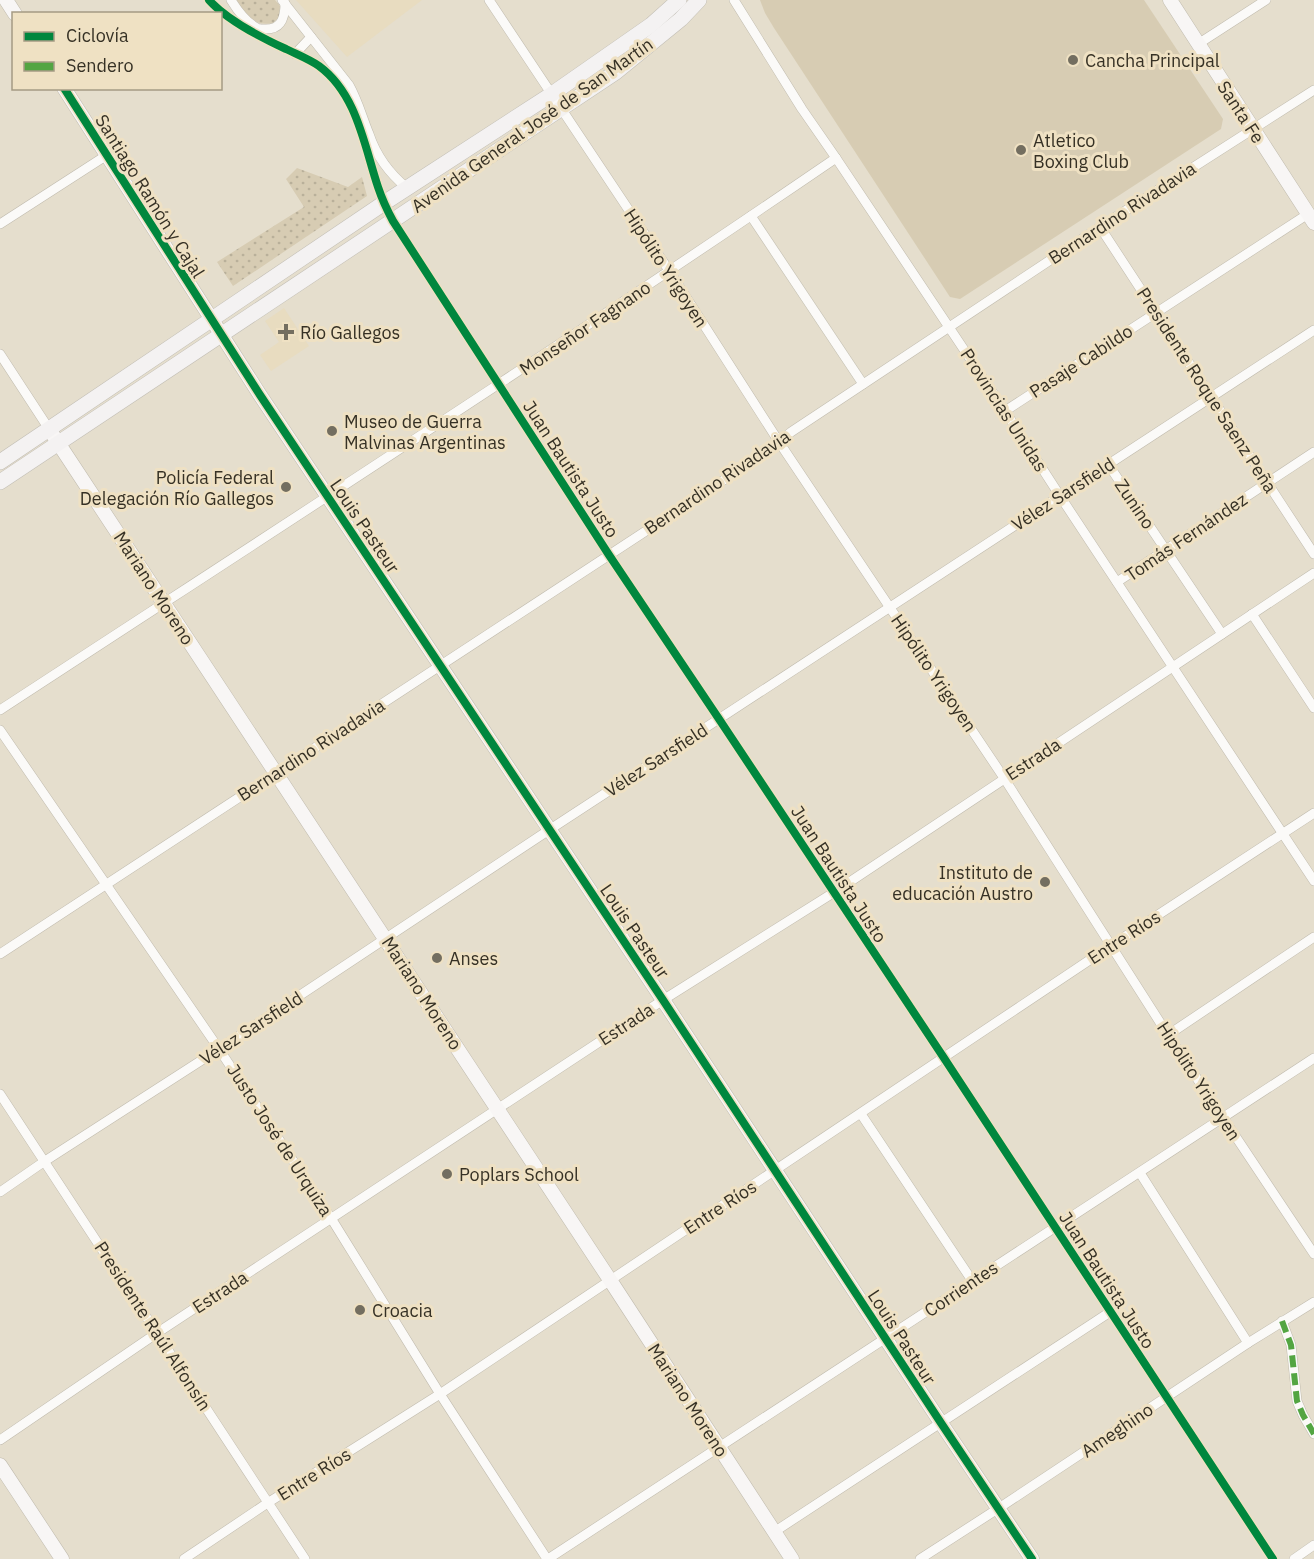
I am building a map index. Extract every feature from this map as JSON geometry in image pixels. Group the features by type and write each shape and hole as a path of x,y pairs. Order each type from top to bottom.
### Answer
{"main road":[{"name":"Avenida General José de San Martín","path":"0,462 384,203 552,94 651,25 679,0"},
{"name":"Avenida General José de San Martín","path":"0,482 616,72 662,36 699,0"}],"street":[{"path":"209,0 230,17 258,32 280,24 284,17 284,1"},
{"path":"231,0 258,32"},
{"name":"Hipólito Yrigoyen","path":"489,0 670,272 779,442 1004,778 1168,1035 1314,1254"},
{"name":"Provincias Unidas","path":"734,0 802,109 949,326 1314,881"},
{"name":"Santa Fe","path":"1170,0 1311,219"},
{"path":"1198,44 1266,0"},
{"path":"284,1 341,74 357,99 368,134 382,160 407,188"},
{"name":"Juan Bautista Justo","path":"258,32 318,65 332,78 349,101 358,121 384,203 393,221 609,555 944,1058 1273,1559"},
{"path":"296,54 311,37"},
{"path":"318,65 326,55"},
{"name":"Santiago Ramón y Cajal","path":"65,90 211,320"},
{"name":"Bernardino Rivadavia","path":"0,954 758,458 790,432 949,326 1314,90"},
{"path":"0,224 107,155"},
{"name":"Monseñor Fagnano","path":"0,710 670,272 837,158"},
{"path":"751,216 863,384"},
{"name":"Pasaje Cabildo","path":"1005,411 1156,313 1311,219"},
{"name":"Presidente Roque Saenz Peña","path":"1100,227 1314,554"},
{"name":"Louis Pasteur","path":"211,320 1032,1559"},
{"name":"Vélez Sarsfield","path":"0,1192 1314,330"},
{"path":"0,354 49,429"},
{"name":"Mariano Moreno","path":"49,429 792,1559"},
{"name":"Tomás Fernández","path":"1118,582 1314,452"},
{"name":"Zunino","path":"1108,464 1222,634"},
{"name":"Estrada","path":"0,1440 331,1218 663,1000 833,893 1314,573"},
{"path":"1252,614 1314,708"},
{"name":"Justo José de Urquiza","path":"0,729 219,1049 331,1218 440,1394 548,1559"},
{"name":"Entre Ríos","path":"184,1559 269,1502 440,1394 1112,945 1314,813"},
{"path":"1168,1035 1314,937"},
{"name":"Corrientes","path":"548,1559 1314,1058"},
{"name":"Presidente Raúl Alfonsín","path":"0,1094 305,1559"},
{"path":"861,1114 972,1282"},
{"path":"1140,1173 1248,1343"},
{"name":"Ameghino","path":"920,1559 1314,1302"},
{"path":"774,1532 1110,1312"},
{"path":"1282,1321 1291,1345 1298,1401 1314,1434"},
{"path":"0,1465 62,1559"},
{"path":"1294,1559 1314,1545"}],"shaded area":[{"path":"235,0 275,0 280,6 279,17 273,23 260,23 247,14"},
{"path":"296,0 422,0 347,57"},
{"name":"Atletico Boxing Club","path":"760,0 1144,0 1223,119 1221,129 960,299 950,297 774,28"},
{"path":"297,168 348,187 362,177 367,196 233,286 217,262 304,207 286,179"},
{"name":"Río Gallegos","path":"284,308 309,346 271,371 260,355 279,342 265,321"}],"marked path":[{"path":"1282,1321 1291,1345 1297,1401 1314,1434"}],"cycle path":[{"path":"209,0 245,28 319,66 342,91 358,121 380,191 393,221 609,555 944,1058 1273,1559"},
{"path":"65,90 260,395 1032,1559"}],"place":[{"name":"Cancha Principal","path":"1073,60"},
{"name":"Atletico Boxing Club","path":"1021,150"},
{"name":"Río Gallegos","path":"286,332"},
{"name":"Museo de Guerra Malvinas Argentinas","path":"332,431"},
{"name":"Policía Federal Delegación Río Gallegos","path":"286,487"},
{"name":"Instituto de educación Austro","path":"1045,882"},
{"name":"Anses","path":"437,958"},
{"name":"Poplars School","path":"447,1174"},
{"name":"Croacia","path":"360,1310"}]}
